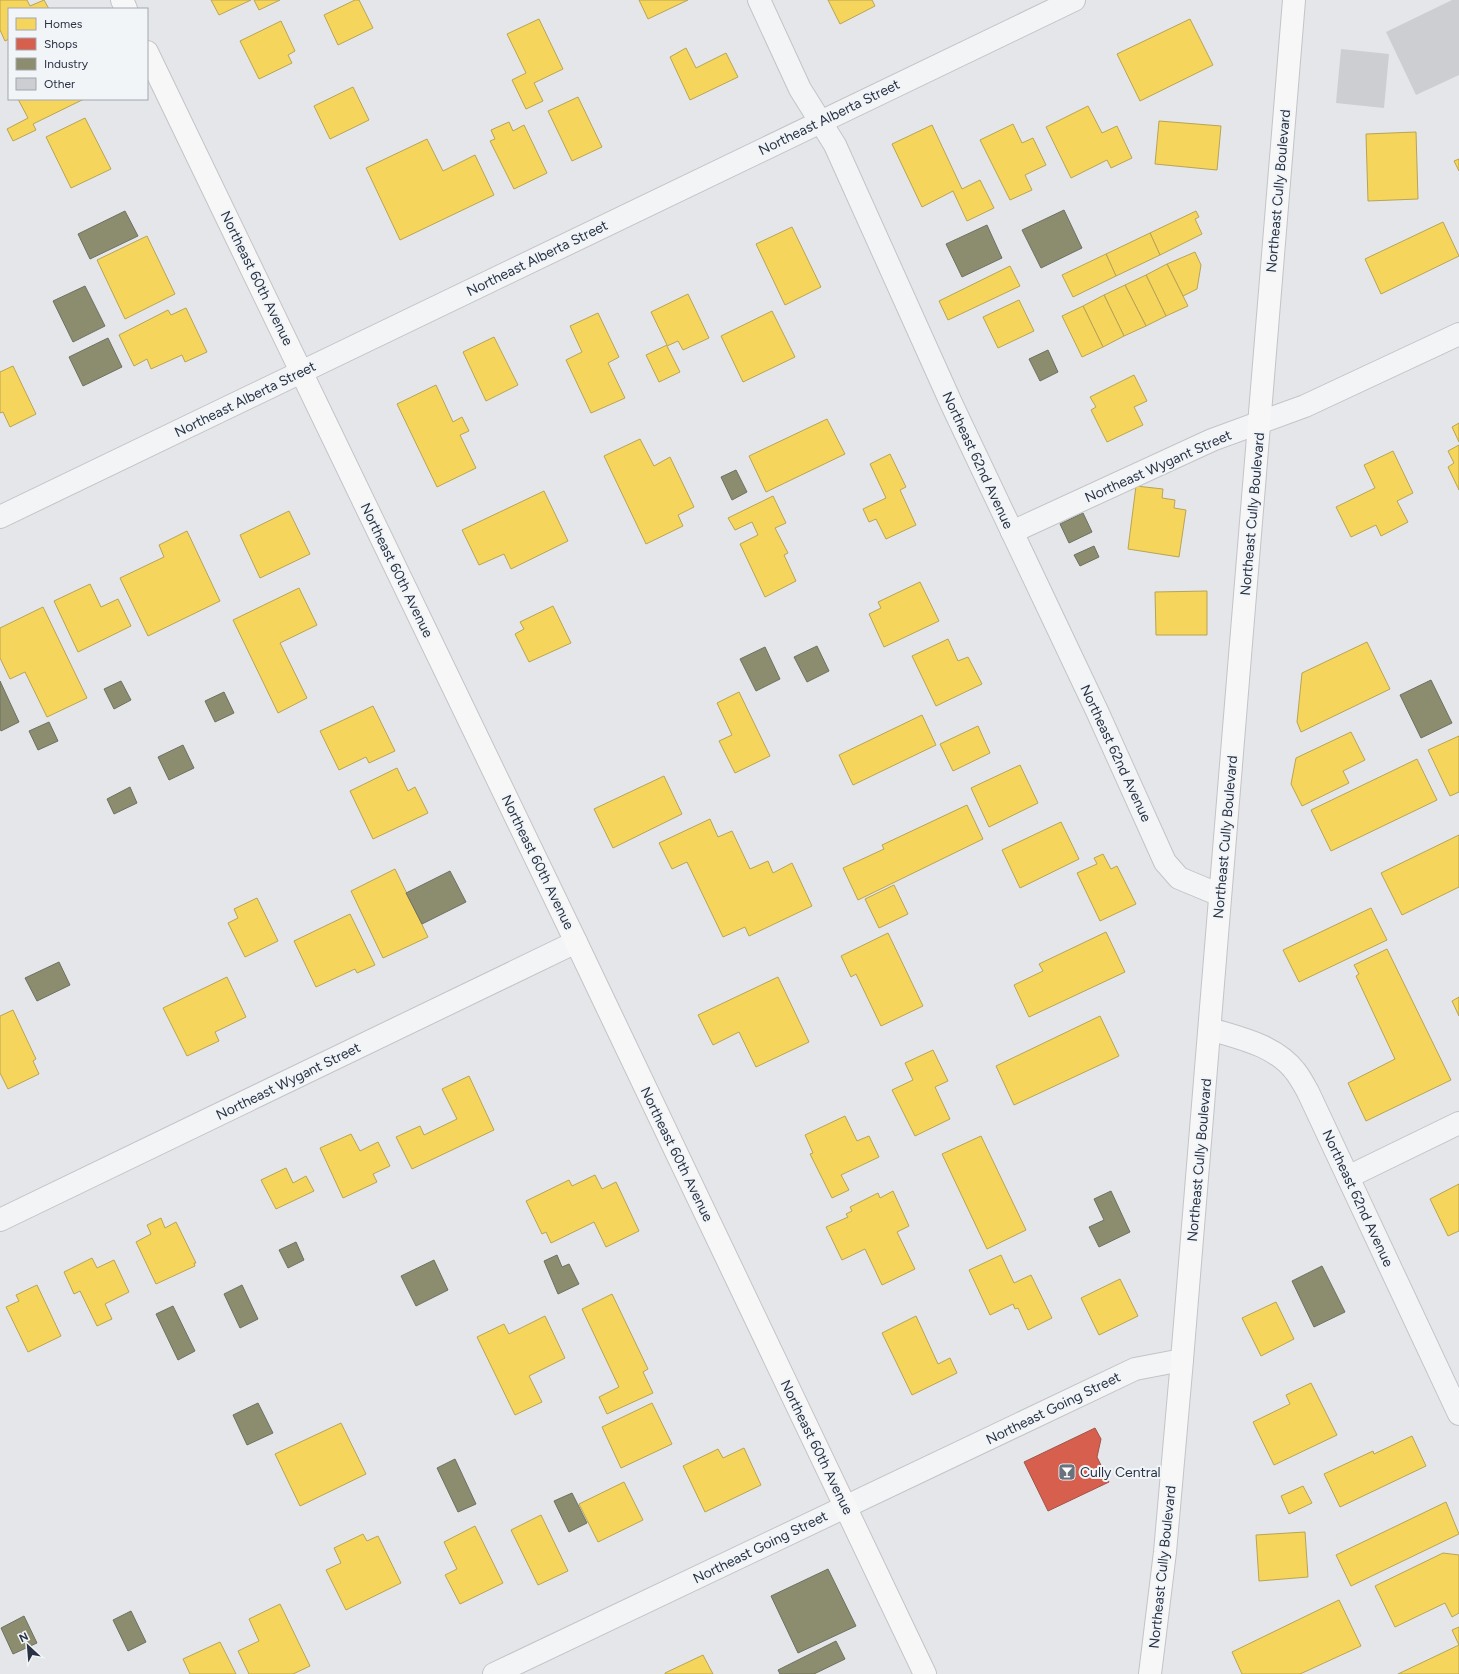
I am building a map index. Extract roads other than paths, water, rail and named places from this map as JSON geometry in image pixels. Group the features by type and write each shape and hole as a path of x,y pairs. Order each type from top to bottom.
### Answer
{"street":[{"name":"Northeast 62nd Avenue","path":"759,0 800,89 835,145 952,405 1097,711 1165,862 1178,878 1220,896"},
{"name":"Northeast Alberta Street","path":"0,517 1074,0"},
{"name":"Northeast Cully Boulevard","path":"1150,1674 1165,1552 1182,1360 1294,0"},
{"name":"Northeast 60th Avenue","path":"148,54 303,372 924,1674"},
{"name":"Northeast Wygant Street","path":"1012,532 1212,440 1312,403 1459,334"},
{"name":"Northeast Wygant Street","path":"0,1220 576,942"},
{"name":"Northeast 62nd Avenue","path":"1210,1029 1263,1046 1280,1057 1294,1070 1308,1092 1459,1414"},
{"path":"1348,1177 1459,1124"},
{"name":"Northeast Going Street","path":"494,1674 1135,1369 1182,1360"}],"place":[{"name":"Cully Central","path":"1067,1472"}]}
